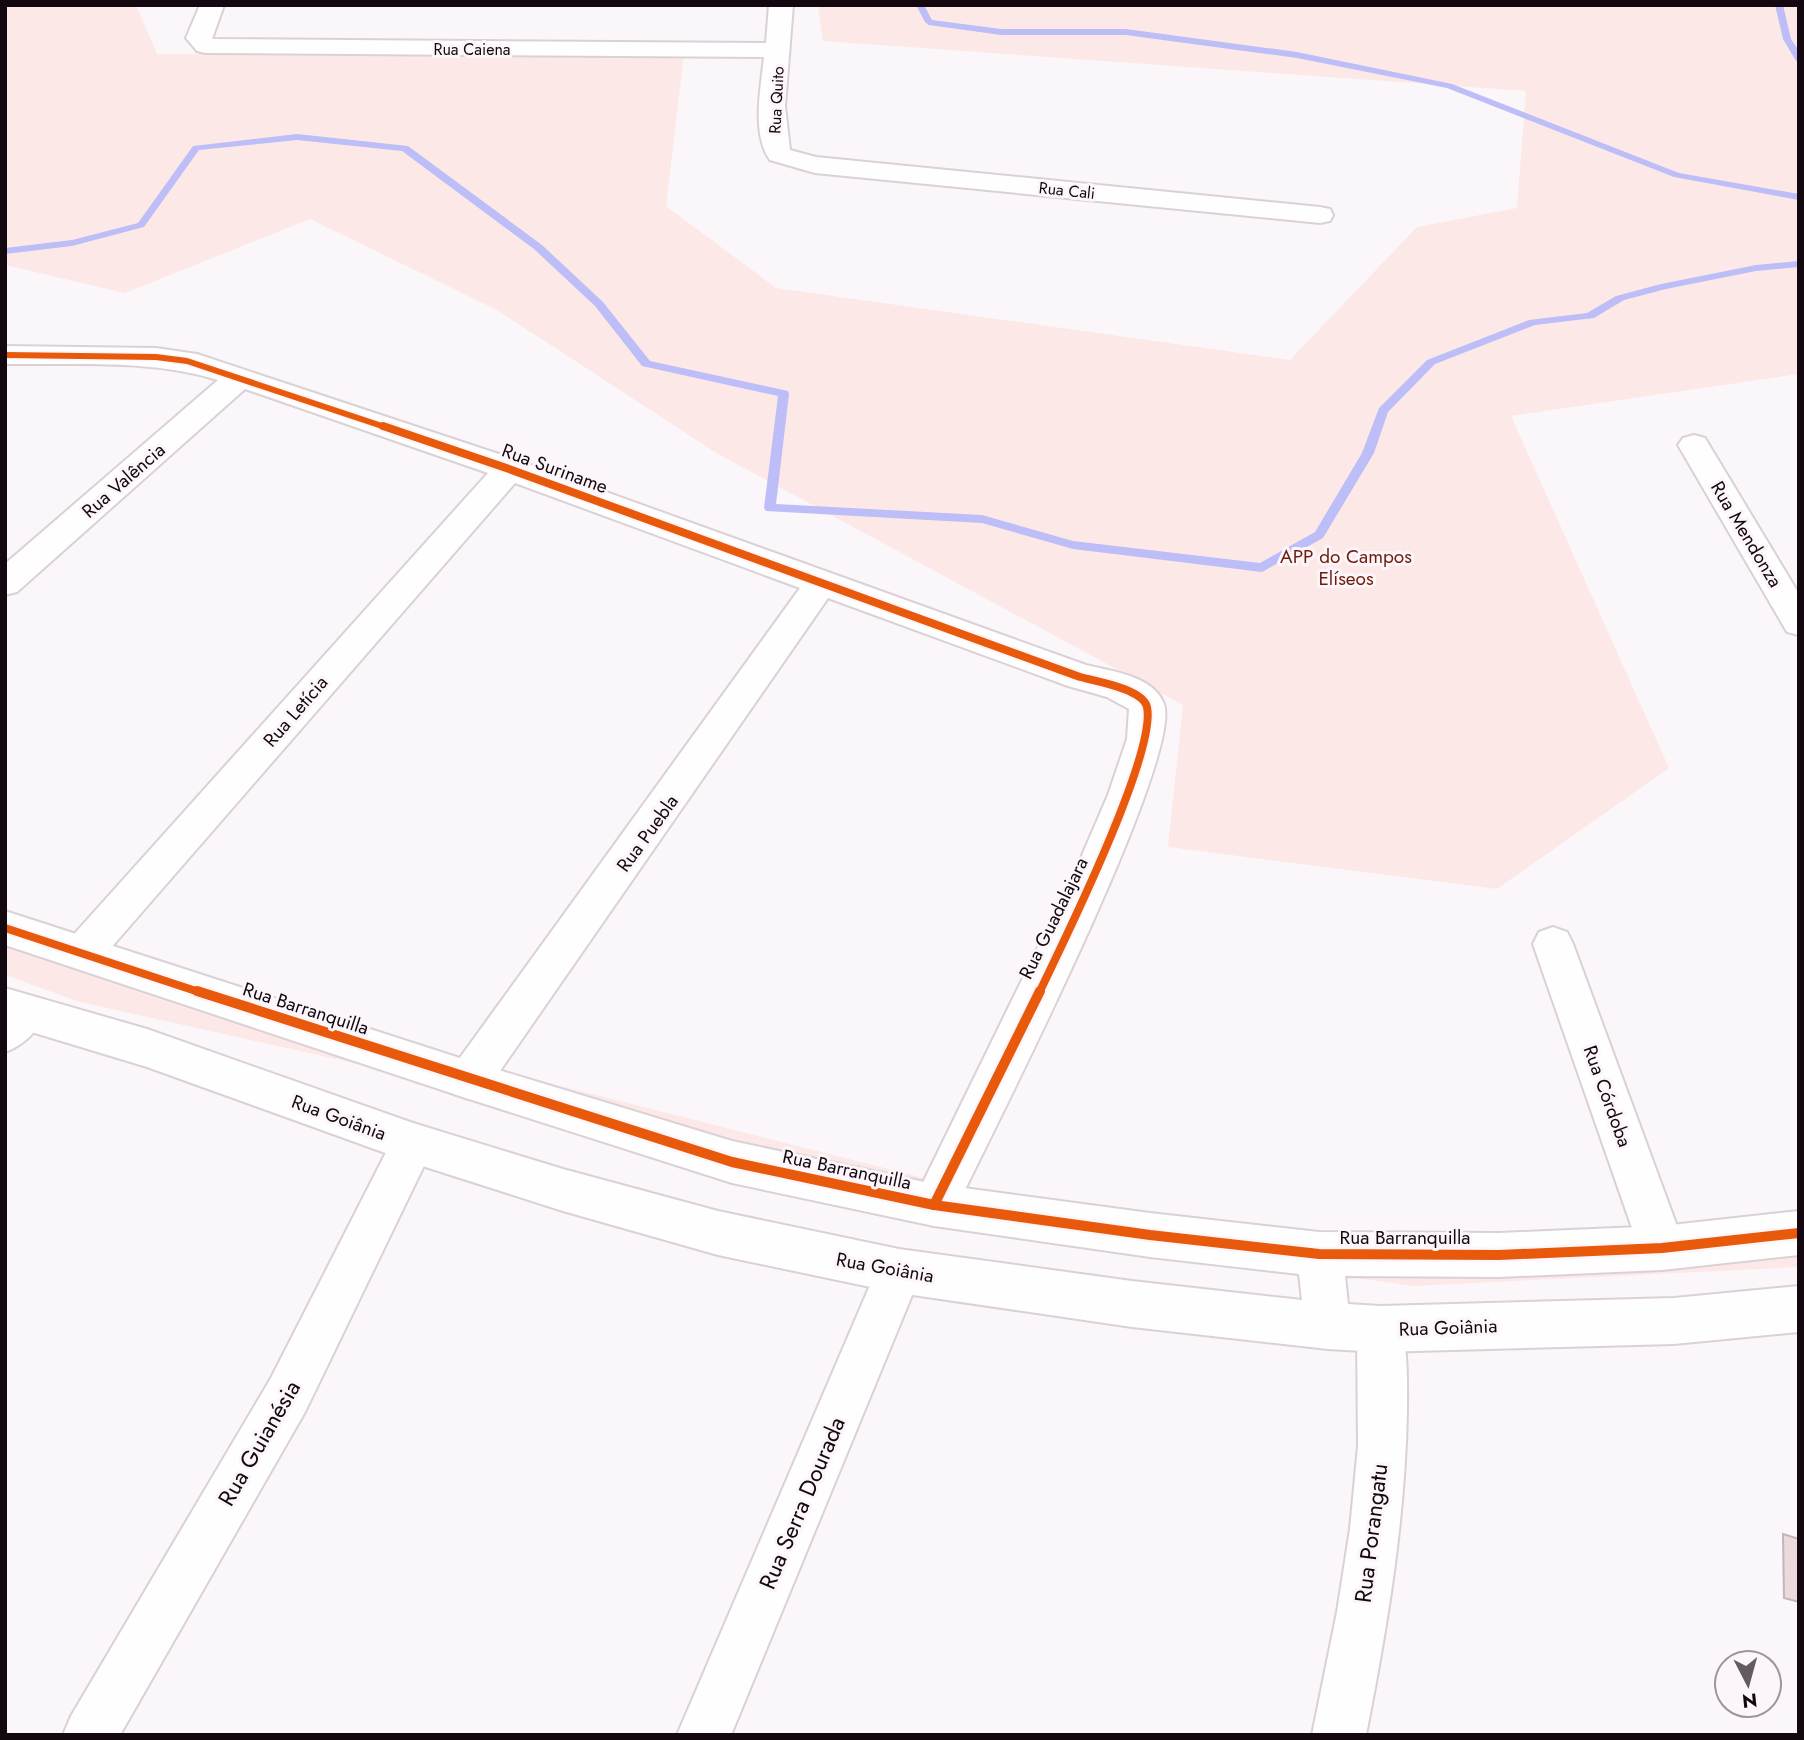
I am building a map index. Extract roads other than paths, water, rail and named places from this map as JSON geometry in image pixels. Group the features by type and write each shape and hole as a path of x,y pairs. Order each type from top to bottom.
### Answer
{"street":[{"name":"Rua Quito","path":"781,5 772,112 773,146 779,155 814,165"},
{"name":"Rua Caiena","path":"210,9 198,38 200,44 214,47 779,50"},
{"name":"Rua Cali","path":"814,165 1320,215"},
{"name":"Rua Suriname","path":"5,355 156,357 187,361 509,469 1080,677"},
{"name":"Rua Valência","path":"5,583 240,377"},
{"name":"Rua Mendonza","path":"1694,445 1799,623"},
{"name":"Rua Letícia","path":"82,953 509,469"},
{"name":"Rua Puebla","path":"469,1080 821,583"},
{"name":"Rua Guadalajara","path":"934,1205 1104,853 1138,768 1148,718 1145,702 1134,693 1080,677"},
{"name":"Rua Barranquilla","path":"5,928 469,1080 732,1162 934,1205 1150,1235 1318,1254 1499,1255 1662,1248 1799,1233"},
{"name":"Rua Córdoba","path":"1553,944 1662,1248"},
{"name":"Rua Goiânia","path":"12,1017 147,1048 413,1143 563,1190 718,1233 899,1271 1132,1304 1328,1326 1380,1329 1674,1321 1799,1309"},
{"name":"Rua Guianésia","path":"90,1735 289,1395 413,1143"},
{"path":"1318,1254 1328,1326"},
{"name":"Rua Serra Dourada","path":"704,1735 899,1271"},
{"name":"Rua Porangatu","path":"1339,1735 1366,1588 1379,1489 1383,1405 1380,1329"}],"waterway":[{"path":"920,5 929,22 1001,32 1126,32 1297,55 1449,86 1677,175 1799,197"},
{"path":"1779,5 1787,39 1799,59"},
{"path":"5,251 72,243 141,225 196,148 297,137 405,148 538,247 599,304 646,364 784,394 770,508 982,519 1073,545 1262,568 1319,535 1368,453 1383,411 1431,362 1533,322 1590,316 1620,298 1665,286 1756,268 1799,264"}],"park label":[{"name":"APP do Campos Elíseos","path":"1346,567"}]}
